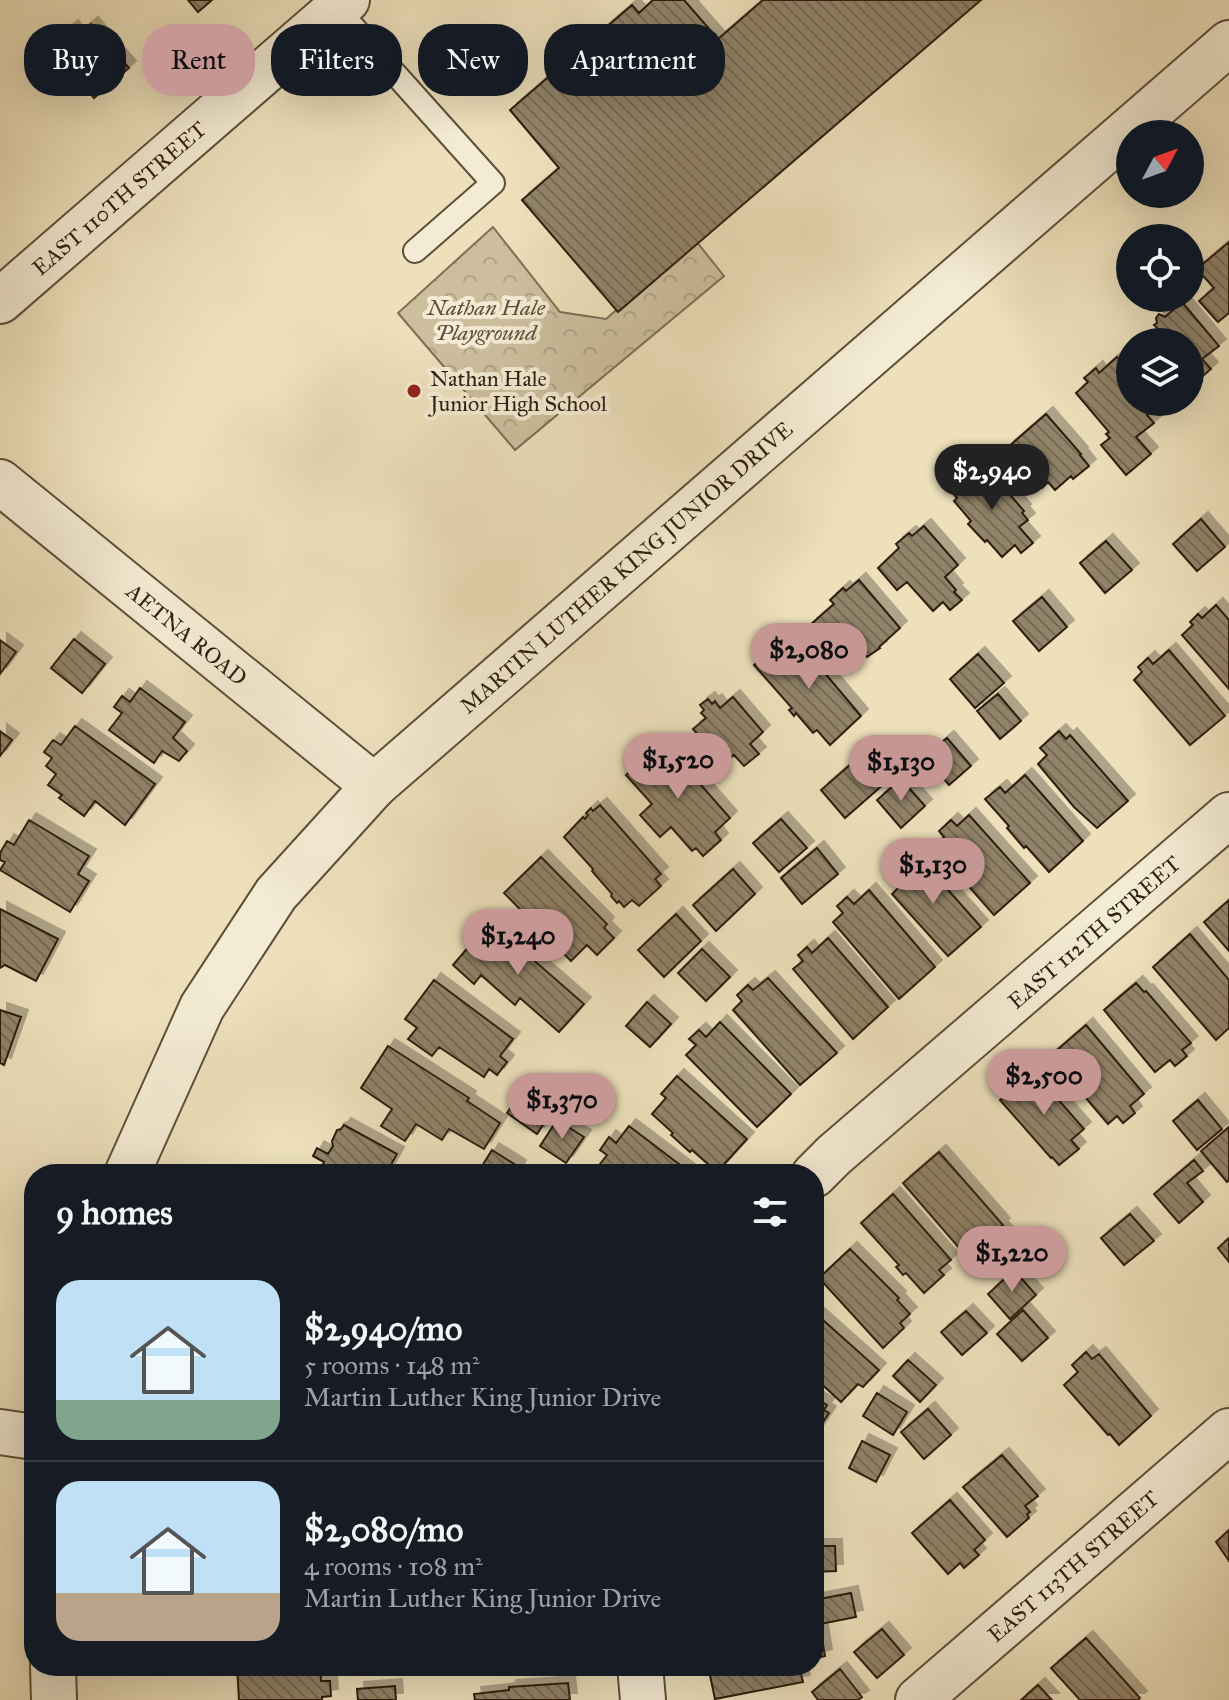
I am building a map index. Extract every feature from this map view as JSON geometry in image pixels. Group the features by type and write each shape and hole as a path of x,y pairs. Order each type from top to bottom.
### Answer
{"street":[{"name":"EAST 110TH STREET","path":"0,301 342,4"},
{"name":"MARTIN LUTHER KING JUNIOR DRIVE","path":"131,1164 202,1007 276,894 374,786 1229,43"},
{"name":"AETNA ROAD","path":"0,482 374,786"},
{"name":"EAST 112TH STREET","path":"824,1165 1229,815"},
{"name":"EAST 113TH STREET","path":"918,1700 1229,1431"},
{"path":"0,1432 24,1436"},
{"path":"53,1676 54,1700"},
{"path":"641,1676 643,1700"}],"lane":[{"path":"342,4 493,183 415,251"}],"green space":[{"name":"Nathan Hale Playground","path":"493,227 560,312 606,319 696,241 724,276 515,450 398,313"}],"building":[{"path":"188,0 212,0 198,12"},
{"path":"653,0 684,0 705,24 610,24 632,5 639,13"},
{"path":"763,0 981,0 618,312 522,200 559,168 510,110 544,81 544,96 725,96 725,33"},
{"path":"1229,242 1229,313 1218,322 1204,307 1204,297 1214,288 1204,277 1204,263"},
{"path":"1171,312 1190,312 1204,328 1157,328 1154,325 1159,314 1165,317"},
{"path":"1204,328 1219,346 1204,357"},
{"path":"1116,358 1116,416 1148,416 1154,423 1136,437 1151,454 1126,475 1101,445 1110,438 1106,434 1109,432 1076,393 1088,382 1084,378 1096,368 1099,373"},
{"path":"1204,361 1211,369 1204,375"},
{"path":"1046,414 1089,466 1055,490 1048,482 1042,488 1007,448"},
{"path":"986,467 1024,511 1022,513 1028,520 1019,527 1033,543 1021,553 1015,545 1002,557 968,524 971,521 954,501 957,498 951,491 971,473 974,477"},
{"path":"1201,519 1225,547 1197,571 1173,544"},
{"path":"924,526 958,565 945,577 962,600 950,610 943,602 933,611 907,582 897,590 878,568 899,548 896,544"},
{"path":"1106,541 1132,570 1105,593 1080,563"},
{"path":"859,580 900,628 867,657 861,650 854,655 837,636 827,644 810,625 834,604 830,600 843,588 846,591"},
{"path":"1042,597 1067,627 1039,651 1013,621"},
{"path":"1216,605 1229,620 1229,689 1182,635 1193,625 1190,622 1198,614 1202,618"},
{"path":"74,639 105,664 82,693 51,668"},
{"path":"796,639 861,716 830,745 817,730 813,733 796,713 794,716 789,710 792,708 754,665 770,650 776,657"},
{"path":"0,640 16,652 0,674"},
{"path":"1169,650 1225,716 1190,745 1134,680 1142,672 1138,667 1148,658 1153,664"},
{"path":"978,654 1004,683 975,708 950,679"},
{"path":"140,688 185,722 173,738 187,751 179,761 162,751 154,763 109,730 122,713 114,707 122,696 130,702"},
{"path":"998,694 1021,721 1000,739 977,711"},
{"path":"733,697 763,732 750,744 759,754 744,766 734,755 723,764 693,729 706,718 701,713 704,710 700,705 708,699 712,704 715,701 720,708"},
{"path":"75,726 155,784 125,825 95,801 84,816 59,798 62,795 48,785 56,774 46,766 52,758 44,752 53,740 61,745"},
{"path":"0,731 12,740 0,756"},
{"path":"1059,731 1066,739 1070,735 1128,801 1097,828 1074,807 1038,764 1047,755 1040,748"},
{"path":"947,738 971,766 949,785 925,757"},
{"path":"663,742 730,818 715,832 721,840 703,856 696,848 692,851 671,827 660,837 640,815 652,804 626,775"},
{"path":"867,750 892,777 845,818 821,790"},
{"path":"1025,775 1083,841 1049,872 1026,846 1024,848 985,799 1000,787 1005,793"},
{"path":"901,779 925,806 901,828 877,800"},
{"path":"600,805 661,874 655,879 661,886 639,906 632,900 624,907 619,901 617,903 593,869 564,837 583,817 585,819 591,808 593,811"},
{"path":"969,815 1030,883 994,915 934,847 944,837 939,831 951,820 957,826"},
{"path":"781,819 807,848 779,872 753,843"},
{"path":"29,820 89,856 78,874 89,881 70,912 0,870 5,862 0,860 0,853 7,841 14,845"},
{"path":"817,848 838,874 802,904 781,878"},
{"path":"908,856 919,870 925,864 981,927 948,956 892,894 899,887 887,874"},
{"path":"541,857 607,924 604,928 614,938 597,955 587,945 571,961 504,893"},
{"path":"733,869 755,894 716,931 693,905"},
{"path":"869,890 935,967 899,999 833,922 843,913 837,906 847,897 854,904"},
{"path":"1229,900 1229,951 1204,922"},
{"path":"0,909 58,939 36,981 5,965 0,968"},
{"path":"676,914 701,941 664,977 638,950"},
{"path":"490,922 584,1004 559,1032 520,998 515,1005 481,975 474,984 453,965"},
{"path":"1190,934 1229,980 1229,1028 1216,1040 1153,967"},
{"path":"828,938 888,1007 853,1039 793,969 803,961 798,955 807,947 812,953"},
{"path":"702,949 730,977 706,1001 678,973"},
{"path":"768,978 837,1053 800,1085 733,1010 742,1001 737,995 748,985 753,990"},
{"path":"434,980 513,1039 500,1056 507,1062 497,1075 489,1069 484,1077 439,1047 432,1056 408,1039 417,1028 405,1019"},
{"path":"1136,983 1191,1043 1182,1050 1187,1056 1175,1066 1170,1060 1155,1072 1104,1010"},
{"path":"647,1002 671,1024 650,1047 626,1026"},
{"path":"0,1010 21,1017 4,1065 0,1063"},
{"path":"720,1022 791,1094 757,1127 686,1055 696,1045 689,1039 699,1030 706,1037"},
{"path":"1086,1025 1144,1094 1130,1106 1135,1113 1123,1123 1117,1116 1108,1124 1050,1056"},
{"path":"388,1046 469,1098 467,1101 500,1123 484,1149 449,1129 442,1140 416,1124 405,1141 381,1126 392,1109 361,1088"},
{"path":"1033,1071 1084,1129 1071,1140 1079,1149 1059,1165 1000,1100"},
{"path":"677,1076 747,1139 724,1164 708,1164 692,1150 690,1152 652,1114 666,1098 661,1094"},
{"path":"526,1085 556,1105 537,1134 507,1113"},
{"path":"1198,1100 1222,1129 1197,1150 1173,1121"},
{"path":"557,1120 584,1137 566,1163 540,1146"},
{"path":"344,1125 397,1154 391,1164 323,1164 313,1156 317,1148 328,1154 337,1130"},
{"path":"629,1126 679,1164 600,1164 607,1155 600,1150 609,1137 616,1143"},
{"path":"1229,1127 1229,1181 1227,1182 1201,1151"},
{"path":"492,1150 514,1164 483,1164"},
{"path":"939,1152 1003,1225 1000,1227 1006,1234 981,1256 975,1249 966,1256 903,1183"},
{"path":"1194,1160 1203,1171 1187,1183 1203,1202 1179,1223 1154,1194"},
{"path":"893,1194 951,1260 939,1270 944,1275 924,1293 906,1273 903,1275 896,1267 899,1265 861,1223"},
{"path":"1130,1214 1154,1241 1124,1265 1101,1238"},
{"path":"1229,1238 1229,1262 1218,1248"},
{"path":"850,1249 899,1298 897,1300 910,1314 900,1323 904,1328 883,1348 824,1283 824,1273"},
{"path":"1014,1270 1036,1295 1010,1319 988,1294"},
{"path":"1023,1310 1048,1338 1022,1361 997,1334"},
{"path":"966,1311 987,1333 962,1355 941,1332"},
{"path":"824,1321 879,1370 863,1387 858,1384 841,1402 824,1386"},
{"path":"1086,1352 1092,1359 1099,1354 1151,1416 1119,1445 1064,1385 1078,1372 1072,1365"},
{"path":"908,1360 936,1385 920,1402 893,1376"},
{"path":"877,1393 907,1412 893,1435 863,1416"},
{"path":"928,1409 951,1435 924,1459 901,1432"},
{"path":"862,1441 890,1455 876,1482 849,1468"},
{"path":"1002,1455 1038,1496 1025,1506 1030,1512 1027,1514 1029,1518 1007,1537 963,1487"},
{"path":"950,1500 985,1540 974,1550 979,1555 964,1568 960,1563 948,1574 912,1533"},
{"path":"1229,1530 1229,1561 1216,1542"},
{"path":"824,1546 835,1546 836,1571 824,1572"},
{"path":"851,1593 856,1617 824,1623 824,1598"},
{"path":"882,1629 904,1655 877,1678 854,1652"},
{"path":"1086,1638 1140,1698 1138,1700 1080,1700 1051,1668"},
{"path":"840,1669 862,1697 858,1700 818,1700 812,1692"},
{"path":"238,1676 321,1676 321,1681 330,1681 331,1696 322,1697 322,1700 239,1700"},
{"path":"710,1676 802,1676 803,1682 715,1699"},
{"path":"568,1683 570,1700 475,1700 474,1694 509,1690 509,1687"},
{"path":"1038,1685 1052,1700 1021,1700"},
{"path":"395,1686 396,1700 358,1700 357,1689"}],"place":[{"name":"Nathan Hale Junior High School","path":"414,391"}]}
